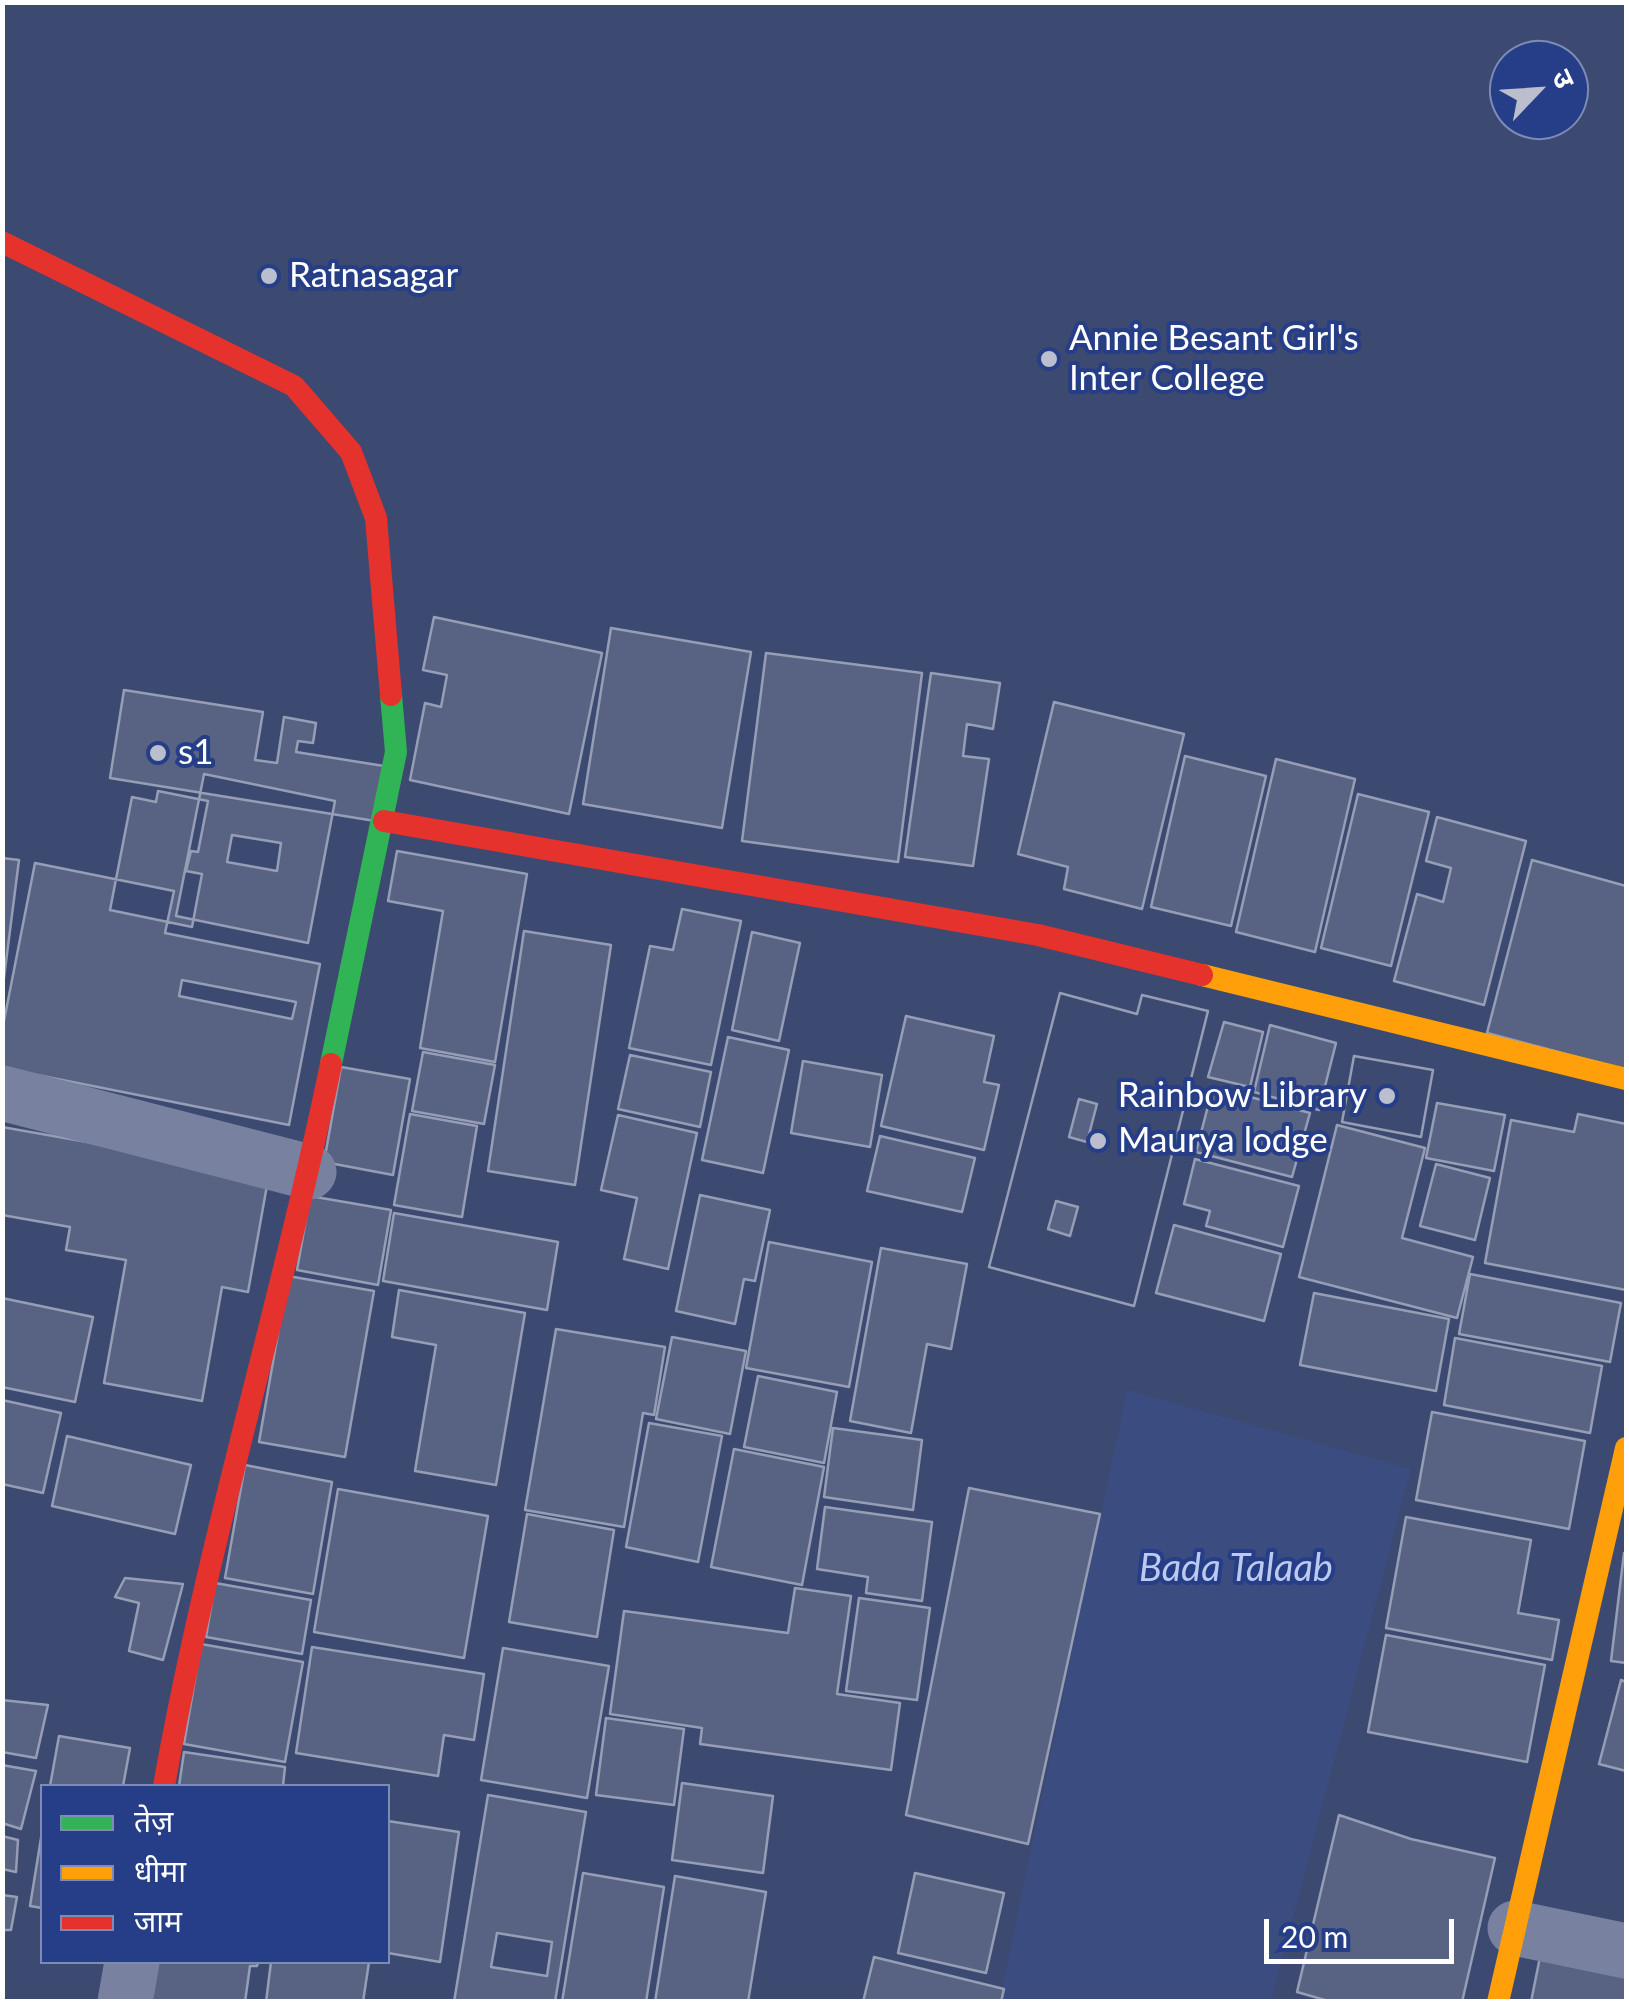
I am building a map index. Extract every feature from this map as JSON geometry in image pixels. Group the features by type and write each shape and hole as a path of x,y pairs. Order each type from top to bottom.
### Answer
{"street":[{"path":"2,242 294,386 351,452 376,518 396,752 309,1172 182,1684 164,1784"},
{"path":"384,821 1038,935 1626,1079"},
{"path":"2,1093 309,1172"},
{"path":"1498,2002 1626,1448"},
{"path":"1515,1928 1626,1951"},
{"path":"124,2002 132,1964"}],"water":[{"name":"Bada Talaab","path":"1127,1390 1411,1469 1271,2001 999,2002"}],"building":[{"path":"434,617 602,653 569,814 410,780 425,703 441,707 447,675 423,670"},
{"path":"611,628 751,652 722,828 583,804"},
{"path":"766,653 922,673 898,862 742,841"},
{"path":"931,673 1000,683 993,729 967,724 963,756 989,759 973,866 905,857"},
{"path":"124,690 263,712 255,760 277,763 284,717 316,723 313,743 298,741 296,752 384,766 375,821 110,778"},
{"path":"1054,702 1184,734 1142,909 1064,889 1068,867 1018,854"},
{"path":"1185,756 1266,776 1231,926 1151,907"},
{"path":"1276,759 1355,779 1315,952 1236,932"},
{"path":"204,774 335,801 308,943 176,916","holes":["232,835 281,843 277,871 227,862"]},
{"path":"158,791 208,801 198,852 191,851 186,871 202,874 192,927 110,910 132,797 156,802"},
{"path":"1358,794 1429,812 1391,966 1321,948"},
{"path":"1437,817 1526,841 1484,1005 1394,981 1417,894 1443,902 1451,868 1426,861"},
{"path":"397,851 527,874 495,1062 420,1048 443,911 388,901"},
{"path":"2,858 19,860 2,993"},
{"path":"1532,860 1626,886 1626,1070 1487,1033"},
{"path":"35,863 174,891 165,933 320,964 289,1125 2,1068 2,1031","holes":["182,980 296,1002 292,1019 179,996"]},
{"path":"682,909 741,921 711,1065 629,1048 650,946 673,950"},
{"path":"524,931 611,945 575,1185 488,1171"},
{"path":"752,932 800,943 779,1041 732,1030"},
{"name":"Maurya lodge","path":"1060,993 1137,1014 1142,995 1208,1011 1134,1306 989,1267","holes":["1079,1099 1097,1104 1087,1142 1069,1137","1056,1201 1078,1207 1070,1236 1048,1229"]},
{"name":"Maurya lodge","path":"1060,993 1137,1014 1142,995 1208,1011 1134,1306 989,1267"},
{"path":"906,1016 994,1036 984,1082 999,1085 984,1150 881,1126"},
{"path":"1224,1022 1263,1032 1250,1087 1208,1077"},
{"path":"1270,1025 1336,1043 1319,1110 1254,1092"},
{"path":"728,1037 789,1050 763,1173 702,1160"},
{"path":"423,1052 495,1065 484,1124 412,1111"},
{"path":"630,1055 711,1072 700,1127 618,1109"},
{"name":"Rainbow Library","path":"1354,1056 1433,1070 1421,1137 1342,1122"},
{"name":"Rainbow Library","path":"1354,1056 1433,1070 1421,1137 1342,1122"},
{"path":"803,1061 882,1075 870,1147 791,1133"},
{"path":"341,1067 410,1079 393,1175 324,1162"},
{"path":"1213,1087 1310,1113 1292,1177 1196,1152"},
{"path":"1437,1103 1505,1115 1494,1171 1426,1158"},
{"path":"410,1114 477,1126 462,1217 394,1205"},
{"path":"1578,1114 1626,1124 1626,1290 1485,1263 1511,1120 1574,1132"},
{"path":"618,1115 697,1133 668,1269 624,1259 637,1198 601,1190"},
{"path":"1337,1125 1425,1148 1402,1238 1473,1257 1457,1318 1299,1277"},
{"path":"2,1127 269,1174 248,1292 222,1287 202,1401 104,1383 126,1260 66,1250 70,1227 2,1215"},
{"path":"880,1136 975,1158 962,1212 867,1191"},
{"path":"1195,1159 1299,1186 1283,1247 1206,1226 1210,1211 1184,1204"},
{"path":"1436,1164 1490,1178 1475,1240 1420,1226"},
{"path":"700,1195 770,1210 755,1281 744,1279 735,1324 676,1311"},
{"path":"310,1196 391,1210 378,1285 297,1270"},
{"path":"394,1213 558,1242 547,1310 383,1281"},
{"path":"1174,1225 1281,1254 1264,1321 1156,1293"},
{"path":"769,1242 872,1262 849,1387 746,1368"},
{"path":"881,1248 967,1264 951,1349 927,1344 911,1433 850,1421"},
{"path":"1470,1274 1621,1303 1610,1362 1459,1334"},
{"path":"288,1276 374,1291 345,1457 259,1442"},
{"path":"399,1290 525,1313 496,1485 415,1471 436,1345 392,1337"},
{"path":"1314,1293 1449,1319 1436,1391 1300,1365"},
{"path":"2,1298 93,1317 75,1402 2,1387"},
{"path":"556,1329 665,1347 654,1415 643,1413 624,1527 525,1510"},
{"path":"672,1337 746,1351 730,1434 656,1419"},
{"path":"1455,1338 1602,1366 1590,1433 1444,1405"},
{"path":"758,1376 837,1392 824,1463 744,1447"},
{"path":"2,1400 61,1413 43,1493 2,1484"},
{"path":"1432,1412 1585,1441 1569,1529 1416,1500"},
{"path":"649,1423 722,1436 698,1562 626,1547"},
{"path":"833,1428 922,1440 913,1510 824,1497"},
{"path":"67,1436 191,1465 175,1534 52,1506"},
{"path":"734,1449 824,1467 802,1585 711,1567"},
{"path":"245,1465 332,1482 313,1594 225,1578"},
{"path":"969,1488 1100,1514 1028,1844 906,1815"},
{"path":"338,1489 488,1516 464,1658 314,1632"},
{"path":"825,1507 932,1522 922,1601 866,1593 868,1577 817,1569"},
{"path":"527,1514 614,1530 597,1637 509,1622"},
{"path":"1406,1517 1531,1540 1518,1613 1559,1620 1552,1660 1386,1628"},
{"path":"1626,1553 1626,1663 1611,1661"},
{"path":"125,1578 183,1584 163,1660 129,1651 139,1603 115,1597"},
{"path":"215,1583 311,1600 302,1654 206,1637"},
{"path":"795,1588 851,1596 837,1694 900,1703 891,1770 700,1744 702,1728 610,1714 624,1611 788,1633"},
{"path":"859,1598 930,1608 917,1700 846,1691"},
{"path":"1386,1635 1545,1665 1527,1762 1368,1732"},
{"path":"201,1644 303,1662 285,1762 184,1744"},
{"path":"312,1647 484,1674 474,1740 444,1735 438,1776 296,1753"},
{"path":"503,1648 609,1666 587,1798 481,1780"},
{"path":"1621,1680 1626,1682 1626,1771 1599,1764"},
{"path":"2,1700 48,1705 36,1758 2,1752"},
{"path":"606,1718 684,1729 674,1805 596,1795"},
{"path":"59,1736 130,1748 123,1784 50,1784"},
{"path":"184,1752 285,1767 283,1784 179,1784"},
{"path":"2,1765 36,1771 21,1829 2,1823"},
{"path":"682,1783 773,1796 763,1873 672,1860"},
{"path":"488,1795 586,1812 555,2002 454,2002","holes":["497,1933 552,1942 547,1976 491,1967"]},
{"path":"1339,1815 1411,1839 1495,1858 1462,2002 1332,2002 1297,1992"},
{"path":"390,1821 459,1832 440,1962 390,1953"},
{"path":"2,1836 18,1840 16,1872 2,1869"},
{"path":"40,1844 40,1908 30,1906"},
{"path":"583,1873 664,1887 646,2002 562,2002"},
{"path":"915,1873 1004,1893 986,1973 898,1953"},
{"path":"675,1876 766,1892 748,2002 655,2002"},
{"path":"2,1895 17,1897 11,1930 2,1930"},
{"path":"1548,1917 1626,1933 1626,2002 1531,2002"},
{"path":"874,1957 1004,1989 1001,2002 863,2002"},
{"path":"155,1964 258,1964 250,1966 245,2002 149,2002"},
{"path":"271,1964 369,1964 363,2002 266,2002"}],"traffic: fast":[{"path":"331,1064 396,752 391,695"}],"traffic: slow":[{"path":"1202,975 1626,1079"},
{"path":"1498,2002 1626,1448"}],"traffic: jam":[{"path":"2,242 294,386 351,452 376,518 391,695"},
{"path":"384,821 1038,935 1202,975"},
{"path":"164,1784 201,1605 331,1064"}],"place":[{"name":"Ratnasagar","path":"269,276"},
{"name":"Annie Besant Girl's Inter College","path":"1049,359"},
{"name":"s1","path":"158,753"},
{"name":"Rainbow Library","path":"1387,1096"},
{"name":"Maurya lodge","path":"1098,1141"}]}
